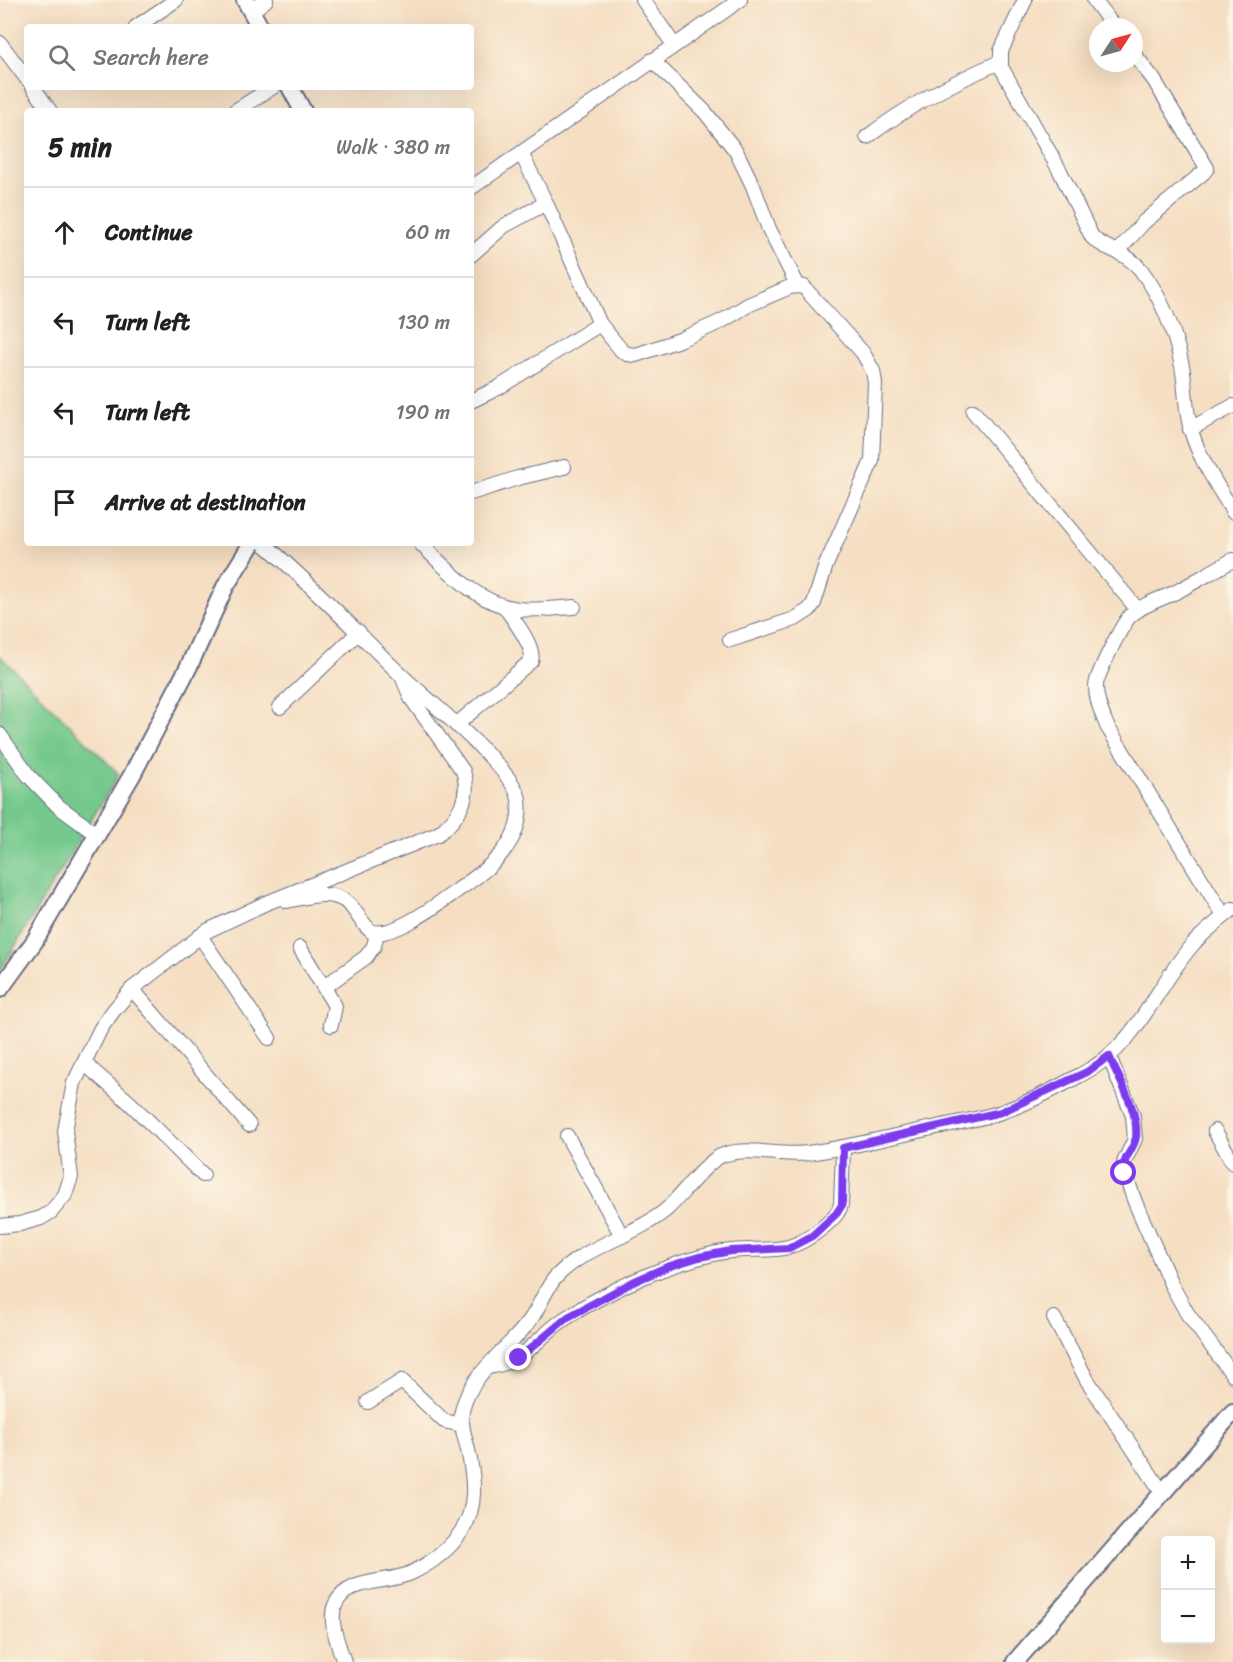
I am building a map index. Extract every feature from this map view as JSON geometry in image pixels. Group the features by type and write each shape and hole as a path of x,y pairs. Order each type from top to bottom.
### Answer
{"street":[{"path":"140,24 176,0"},
{"path":"258,24 249,6 266,0"},
{"path":"643,0 674,45"},
{"path":"474,186 522,155 652,60 740,0"},
{"path":"1025,0 1001,51 1000,62 1004,72 1060,171 1086,228 1098,243 1118,250 1142,271 1166,311 1182,366 1190,429 1202,457 1233,512"},
{"path":"1094,0 1107,18"},
{"path":"0,43 24,75"},
{"path":"652,60 705,112 735,151 753,186 769,229 798,286"},
{"path":"867,136 935,93 1000,62"},
{"path":"1118,250 1144,222 1207,168 1143,66"},
{"path":"40,90 48,108"},
{"path":"240,108 268,90"},
{"path":"292,90 301,108"},
{"path":"522,155 600,324 622,351 636,355 682,339 722,321 748,305 798,286 804,287 853,341 870,364 875,383 872,461 826,565 814,603 809,610 795,619 730,640"},
{"path":"474,252 504,226 546,203"},
{"path":"474,400 498,388 600,324"},
{"path":"1190,429 1233,406"},
{"path":"973,411 1137,610"},
{"path":"474,492 564,467"},
{"path":"0,989 34,942 132,775 189,666 225,587 250,546"},
{"path":"264,904 323,895 337,896 348,903 366,927 377,933 388,932 406,923 486,871 498,859 512,837 517,823 519,801 516,789 497,765 402,676 297,572 267,546"},
{"path":"423,546 471,590 487,600 505,607 527,610 574,607"},
{"path":"344,1662 333,1618 334,1606 342,1595 358,1585 399,1578 430,1563 447,1550 468,1520 472,1511 474,1493 469,1452 462,1425 463,1410 469,1392 487,1367 527,1325 558,1275 591,1252 652,1220 686,1191 709,1163 726,1154 741,1152 801,1154 843,1148 1001,1112 1087,1072 1109,1056 1140,1020 1194,943 1229,913 1107,726 1096,686 1097,679 1126,621 1137,610 1233,560"},
{"path":"456,725 533,657 505,607"},
{"path":"280,707 359,632"},
{"path":"3,1229 31,1222 46,1215 65,1195 71,1177 66,1142 67,1119 74,1083 101,1028 132,989 200,936 264,904 438,834 454,821 465,796 466,780 411,698 402,676"},
{"path":"0,735 28,775 58,806 96,834"},
{"path":"324,987 366,957 374,946 377,933"},
{"path":"200,936 269,1038"},
{"path":"300,948 335,1006 331,1025"},
{"path":"132,989 249,1125"},
{"path":"1109,1056 1133,1116 1135,1139 1123,1168 1135,1202 1171,1284 1187,1313 1233,1375"},
{"path":"84,1063 130,1103 203,1174"},
{"path":"1215,1131 1233,1163"},
{"path":"567,1136 622,1236"},
{"path":"487,1367 502,1365 519,1358 568,1317 633,1282 667,1267 731,1251 779,1250 799,1245 827,1224 842,1205 843,1148"},
{"path":"1054,1318 1087,1380 1162,1492"},
{"path":"368,1402 402,1381 444,1421 462,1425"},
{"path":"1016,1662 1233,1412"}],"green space":[{"path":"0,656 119,774 0,971"}],"route":[{"path":"519,1358 568,1317 633,1282 667,1267 699,1257 731,1251 779,1250 799,1245 827,1224 842,1205 843,1148 1001,1112 1087,1072 1109,1056 1130,1106 1136,1135 1135,1142 1124,1163 1124,1173"}]}
